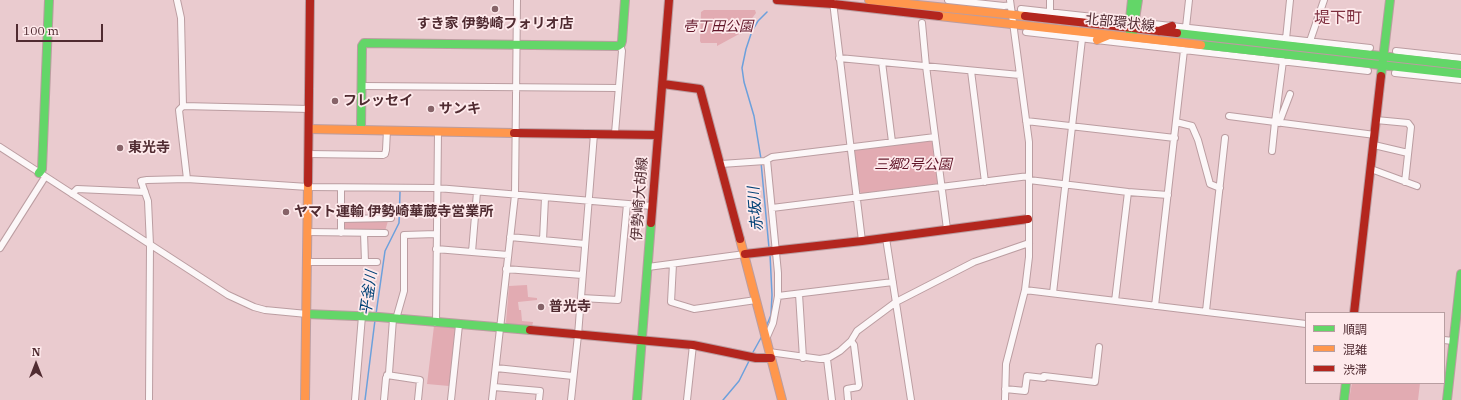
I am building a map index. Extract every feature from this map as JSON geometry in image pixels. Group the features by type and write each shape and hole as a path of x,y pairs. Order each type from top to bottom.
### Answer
{"street":[{"path":"0,248 42,175 49,0"},
{"path":"177,0 181,18 183,106 179,110 187,179"},
{"path":"305,400 310,0"},
{"path":"492,400 515,195 517,0"},
{"path":"615,133 622,51 620,45 622,41 625,0"},
{"name":"伊勢崎大胡線","path":"637,400 669,0"},
{"name":"北部環状線","path":"777,0 833,2 1420,70 1460,76"},
{"name":"北部環状線","path":"869,0 1461,65"},
{"path":"948,0 1004,6 1010,2 1012,15 1029,142 1029,243 1028,270 1025,290 1006,364 1005,400"},
{"path":"1047,12 1050,0"},
{"path":"1132,0 1132,28"},
{"path":"1131,37 1138,0"},
{"path":"1186,27 1189,0"},
{"path":"1286,39 1290,0"},
{"path":"1310,41 1324,0"},
{"path":"1354,312 1390,0"},
{"path":"833,2 862,241"},
{"path":"1021,9 1120,20"},
{"path":"1029,17 1047,12"},
{"path":"1097,17 1108,26"},
{"path":"922,23 926,66 947,229"},
{"path":"1144,23 1370,48"},
{"path":"1158,32 1172,26"},
{"path":"1065,30 1078,38"},
{"path":"1221,31 1230,40"},
{"path":"1026,32 1368,70"},
{"path":"1097,40 1110,35"},
{"path":"1249,42 1259,36"},
{"path":"1053,293 1072,126 1078,38"},
{"path":"1173,42 1183,50"},
{"path":"361,128 362,46 364,43 620,45"},
{"path":"1335,44 1346,53"},
{"path":"1156,306 1175,138 1183,50"},
{"path":"1231,55 1242,50"},
{"path":"1396,51 1461,58"},
{"path":"1265,52 1279,61"},
{"path":"1404,59 1415,53"},
{"path":"1436,56 1443,63"},
{"path":"839,58 1020,75"},
{"path":"1272,151 1277,123 1279,61"},
{"path":"882,62 892,142"},
{"path":"1350,68 1358,63"},
{"path":"1420,70 1427,76"},
{"path":"971,71 985,182"},
{"path":"1395,73 1449,79 1460,76"},
{"path":"663,84 700,88 782,400"},
{"path":"362,86 618,88"},
{"path":"1277,123 1290,94"},
{"path":"183,106 309,109"},
{"path":"1229,116 1375,135"},
{"path":"1026,120 1175,138"},
{"path":"1376,120 1408,123 1411,127 1405,182"},
{"path":"1176,122 1192,126 1198,140 1210,184 1220,188"},
{"path":"309,128 658,135"},
{"path":"308,154 383,155 385,154 386,150 387,130"},
{"path":"436,323 438,131"},
{"path":"571,400 578,335 594,134"},
{"path":"721,164 767,160 772,157 935,137"},
{"path":"1206,311 1225,138"},
{"path":"1374,145 1408,153"},
{"path":"0,147 236,300 265,310 307,314 379,317 693,345 756,358 770,355 820,359 827,358 840,351 857,331 896,302 974,262 1029,243"},
{"path":"766,339 774,323 778,296 778,273 774,251 772,208 767,160"},
{"path":"1371,170 1417,186"},
{"path":"772,208 1029,178 1065,185 1168,195"},
{"path":"150,400 150,245 148,201 141,181 187,179 308,187 437,188 652,206"},
{"path":"341,233 342,188"},
{"path":"72,194 77,189 146,192"},
{"path":"472,252 477,192"},
{"path":"1115,301 1128,192"},
{"path":"543,240 545,198"},
{"path":"581,298 618,300 627,204"},
{"path":"341,219 391,218"},
{"path":"648,267 1028,219"},
{"path":"307,232 385,233"},
{"path":"364,233 365,262"},
{"path":"384,400 389,373 395,319 404,291 404,235 436,234"},
{"path":"510,238 585,244"},
{"path":"886,238 911,400"},
{"path":"436,249 508,255"},
{"path":"307,262 377,262"},
{"path":"673,264 671,302 694,308 756,300"},
{"path":"506,269 582,275"},
{"path":"1447,400 1461,274"},
{"path":"778,296 893,282"},
{"path":"1025,290 1305,324"},
{"path":"799,294 803,358"},
{"path":"355,400 366,316"},
{"path":"451,400 459,325"},
{"path":"1445,340 1453,341"},
{"path":"848,400 847,389 858,387 859,385 854,345 850,341"},
{"path":"687,400 693,345"},
{"path":"1005,389 1025,392 1027,376 1044,378 1044,376 1095,382 1100,347"},
{"path":"827,358 832,400"},
{"path":"496,368 573,376"},
{"path":"388,375 420,380 418,400"},
{"path":"1344,400 1346,384"},
{"path":"494,387 540,391 539,400"}],"green space":[{"name":"壱丁田公園","path":"704,10 755,10 756,13 741,33 717,46 717,43 701,43 700,41 701,12"},
{"name":"三郷2号公園","path":"931,140 933,141 939,182 937,185 862,194 860,192 854,152 857,149"},
{"path":"344,221 388,221 385,231 345,231 343,229"},
{"path":"527,285 528,297 537,298 537,300 518,302 519,310 521,310 522,321 533,322 532,327 507,324 509,286"},
{"path":"434,326 455,329 449,386 427,384"},
{"path":"1352,384 1420,384 1418,400 1349,400"}],"waterway":[{"name":"赤坂川","path":"761,159 754,116 744,82 742,68 752,31 758,21 767,12"},
{"name":"赤坂川","path":"761,162 769,248"},
{"name":"平釜川","path":"376,314 385,251 399,223 400,192"},
{"name":"赤坂川","path":"766,327 771,315 772,295 770,254"},
{"name":"平釜川","path":"365,400 375,320"},
{"name":"赤坂川","path":"752,354 762,336"},
{"name":"赤坂川","path":"723,400 739,381 750,359"}],"traffic: fast":[{"path":"39,173 42,169 49,0"},
{"path":"361,129 362,46 364,43 618,46 622,41 625,0"},
{"path":"1130,32 1129,28 1132,0"},
{"path":"1133,32 1138,0"},
{"path":"1381,76 1390,0"},
{"path":"1177,33 1461,65"},
{"path":"1201,45 1461,74"},
{"path":"637,400 651,223"},
{"path":"1447,400 1461,274"},
{"path":"307,314 379,317 530,330"},
{"path":"1344,400 1346,384"}],"traffic: slow":[{"path":"869,0 1025,16"},
{"path":"939,16 1201,45"},
{"path":"1097,40 1109,35"},
{"path":"309,129 514,133"},
{"path":"305,400 308,183"},
{"path":"740,239 782,400"}],"traffic: jam":[{"path":"308,183 310,0"},
{"path":"651,223 669,0"},
{"path":"777,0 833,4 939,16"},
{"path":"1025,16 1177,33"},
{"path":"1159,31 1172,26"},
{"path":"1354,312 1381,76"},
{"path":"663,84 700,89 740,239"},
{"path":"514,133 658,135"},
{"path":"745,254 862,241 1028,219"},
{"path":"530,330 693,345 756,358 771,358"}],"place":[{"name":"すき家 伊勢崎フォリオ店","path":"495,9"},
{"name":"フレッセイ","path":"335,101"},
{"name":"サンキ","path":"431,109"},
{"name":"東光寺","path":"120,148"},
{"name":"ヤマト運輸 伊勢崎華蔵寺営業所","path":"286,212"},
{"name":"普光寺","path":"541,307"}],"district":[{"name":"堤下町","path":"1338,18"}]}
